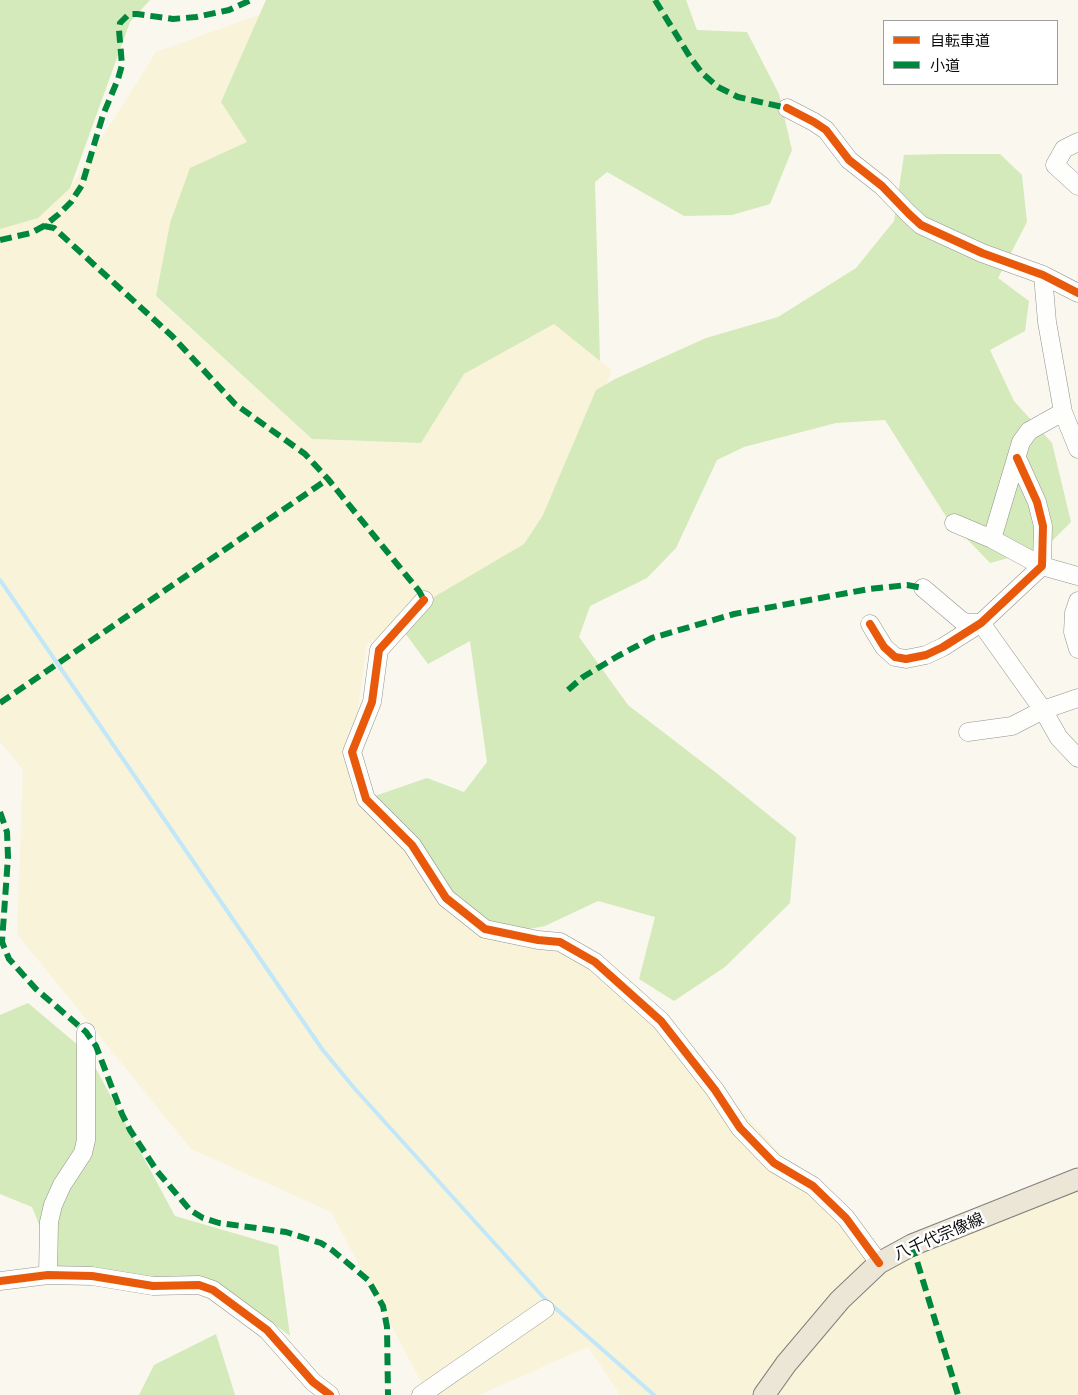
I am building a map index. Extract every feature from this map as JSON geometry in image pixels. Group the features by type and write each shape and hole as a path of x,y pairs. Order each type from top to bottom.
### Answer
{"main road":[{"name":"八千代宗像線","path":"764,1395 786,1364 840,1300 879,1263 912,1245 1078,1179"}],"street":[{"path":"787,108 826,130 849,160 882,186 921,224 982,253 1043,275 1078,293"},
{"path":"1078,142 1064,148 1056,165 1078,186"},
{"path":"1043,275 1047,322 1063,412 1078,449"},
{"path":"992,539 1021,442 1028,432 1063,412"},
{"path":"870,624 884,647 895,657 906,660 926,655 943,648 981,623 1042,566 1043,526 1037,502 1017,458"},
{"path":"954,522 992,539 1042,566 1078,576"},
{"path":"922,588 962,621 981,623 1043,710 1058,738 1078,758"},
{"path":"424,600 379,650 372,702 352,752 366,799 412,845 446,898 485,929 538,940 560,942 596,962 661,1021 715,1090 740,1128 774,1163 813,1186 846,1218 879,1263"},
{"path":"1078,601 1074,613 1073,632 1078,649"},
{"path":"968,732 1012,726 1043,710 1078,698"},
{"path":"48,1275 50,1222 53,1205 62,1185 83,1153 86,1140 86,1032"},
{"path":"0,1281 48,1275 92,1276 153,1286 199,1285 213,1290 267,1330 314,1382 330,1395"},
{"path":"421,1395 545,1309"}],"shaded area":[{"path":"261,14 221,102 248,142 170,223 156,297 312,439 421,443 464,374 554,324 612,370 576,463 524,544 367,644 352,752 366,799 459,901 595,962 693,1057 879,1263 1078,1178 1078,1395 620,1395 588,1347 479,1395 428,1395 331,1212 191,1149 17,934 23,770 0,742 0,214 70,188 156,52"}],"green space":[{"path":"0,0 150,0 130,22 70,188 38,218 0,229"},
{"path":"266,0 686,0 697,30 747,32 779,94 792,150 770,204 732,215 684,216 607,172 595,182 600,361 554,324 464,374 421,443 312,439 156,296 170,223 190,168 247,142 221,102"},
{"path":"1000,154 1022,175 1027,222 998,278 1029,301 1025,331 990,350 1014,401 1052,443 1071,522 1045,548 990,563 947,518 885,420 836,423 744,447 717,460 676,548 647,578 590,606 579,637 628,705 796,837 790,903 725,967 674,1001 639,979 655,917 598,901 545,926 507,933 459,901 366,799 427,778 464,792 487,762 470,641 428,664 399,625 434,597 524,544 543,515 596,390 615,379 706,338 778,317 856,268 894,221 904,155"},
{"path":"28,1003 88,1053 175,1216 278,1246 290,1336 217,1282 57,1269 32,1207 0,1194 0,1015"},
{"path":"216,1334 235,1395 139,1395 154,1365"}],"waterway":[{"path":"0,580 322,1049 355,1089 545,1299 654,1395"}],"marked path":[{"path":"0,240 31,233 44,226 71,202 82,185 103,115 122,65 119,30 120,23 129,14 173,19 196,17 229,10 251,0"},
{"path":"655,0 690,57 702,73 718,87 738,97 787,108"},
{"path":"44,226 54,228 172,336 235,404 305,454 328,479 419,591 424,600"},
{"path":"0,703 328,479"},
{"path":"568,690 583,677 652,638 734,614 869,589 907,585 923,588"},
{"path":"0,812 7,832 8,857 2,942 9,959 36,989 86,1032 96,1046 130,1130 157,1171 190,1210 203,1218 219,1223 286,1232 321,1243 368,1280 383,1306 387,1327 388,1395"},
{"path":"912,1245 958,1395"}],"cycle path":[{"path":"787,108 826,130 849,160 882,186 921,225 982,253 1043,275 1078,293"},
{"path":"870,624 884,647 895,657 906,659 926,655 943,647 981,623 1042,566 1043,526 1037,502 1017,458"},
{"path":"424,600 379,650 372,702 352,752 366,799 412,845 446,898 485,929 538,940 560,942 595,962 661,1021 715,1090 740,1128 774,1163 813,1186 846,1218 879,1263"},
{"path":"0,1281 48,1275 92,1276 153,1286 199,1285 213,1290 267,1330 313,1382 330,1395"}]}
